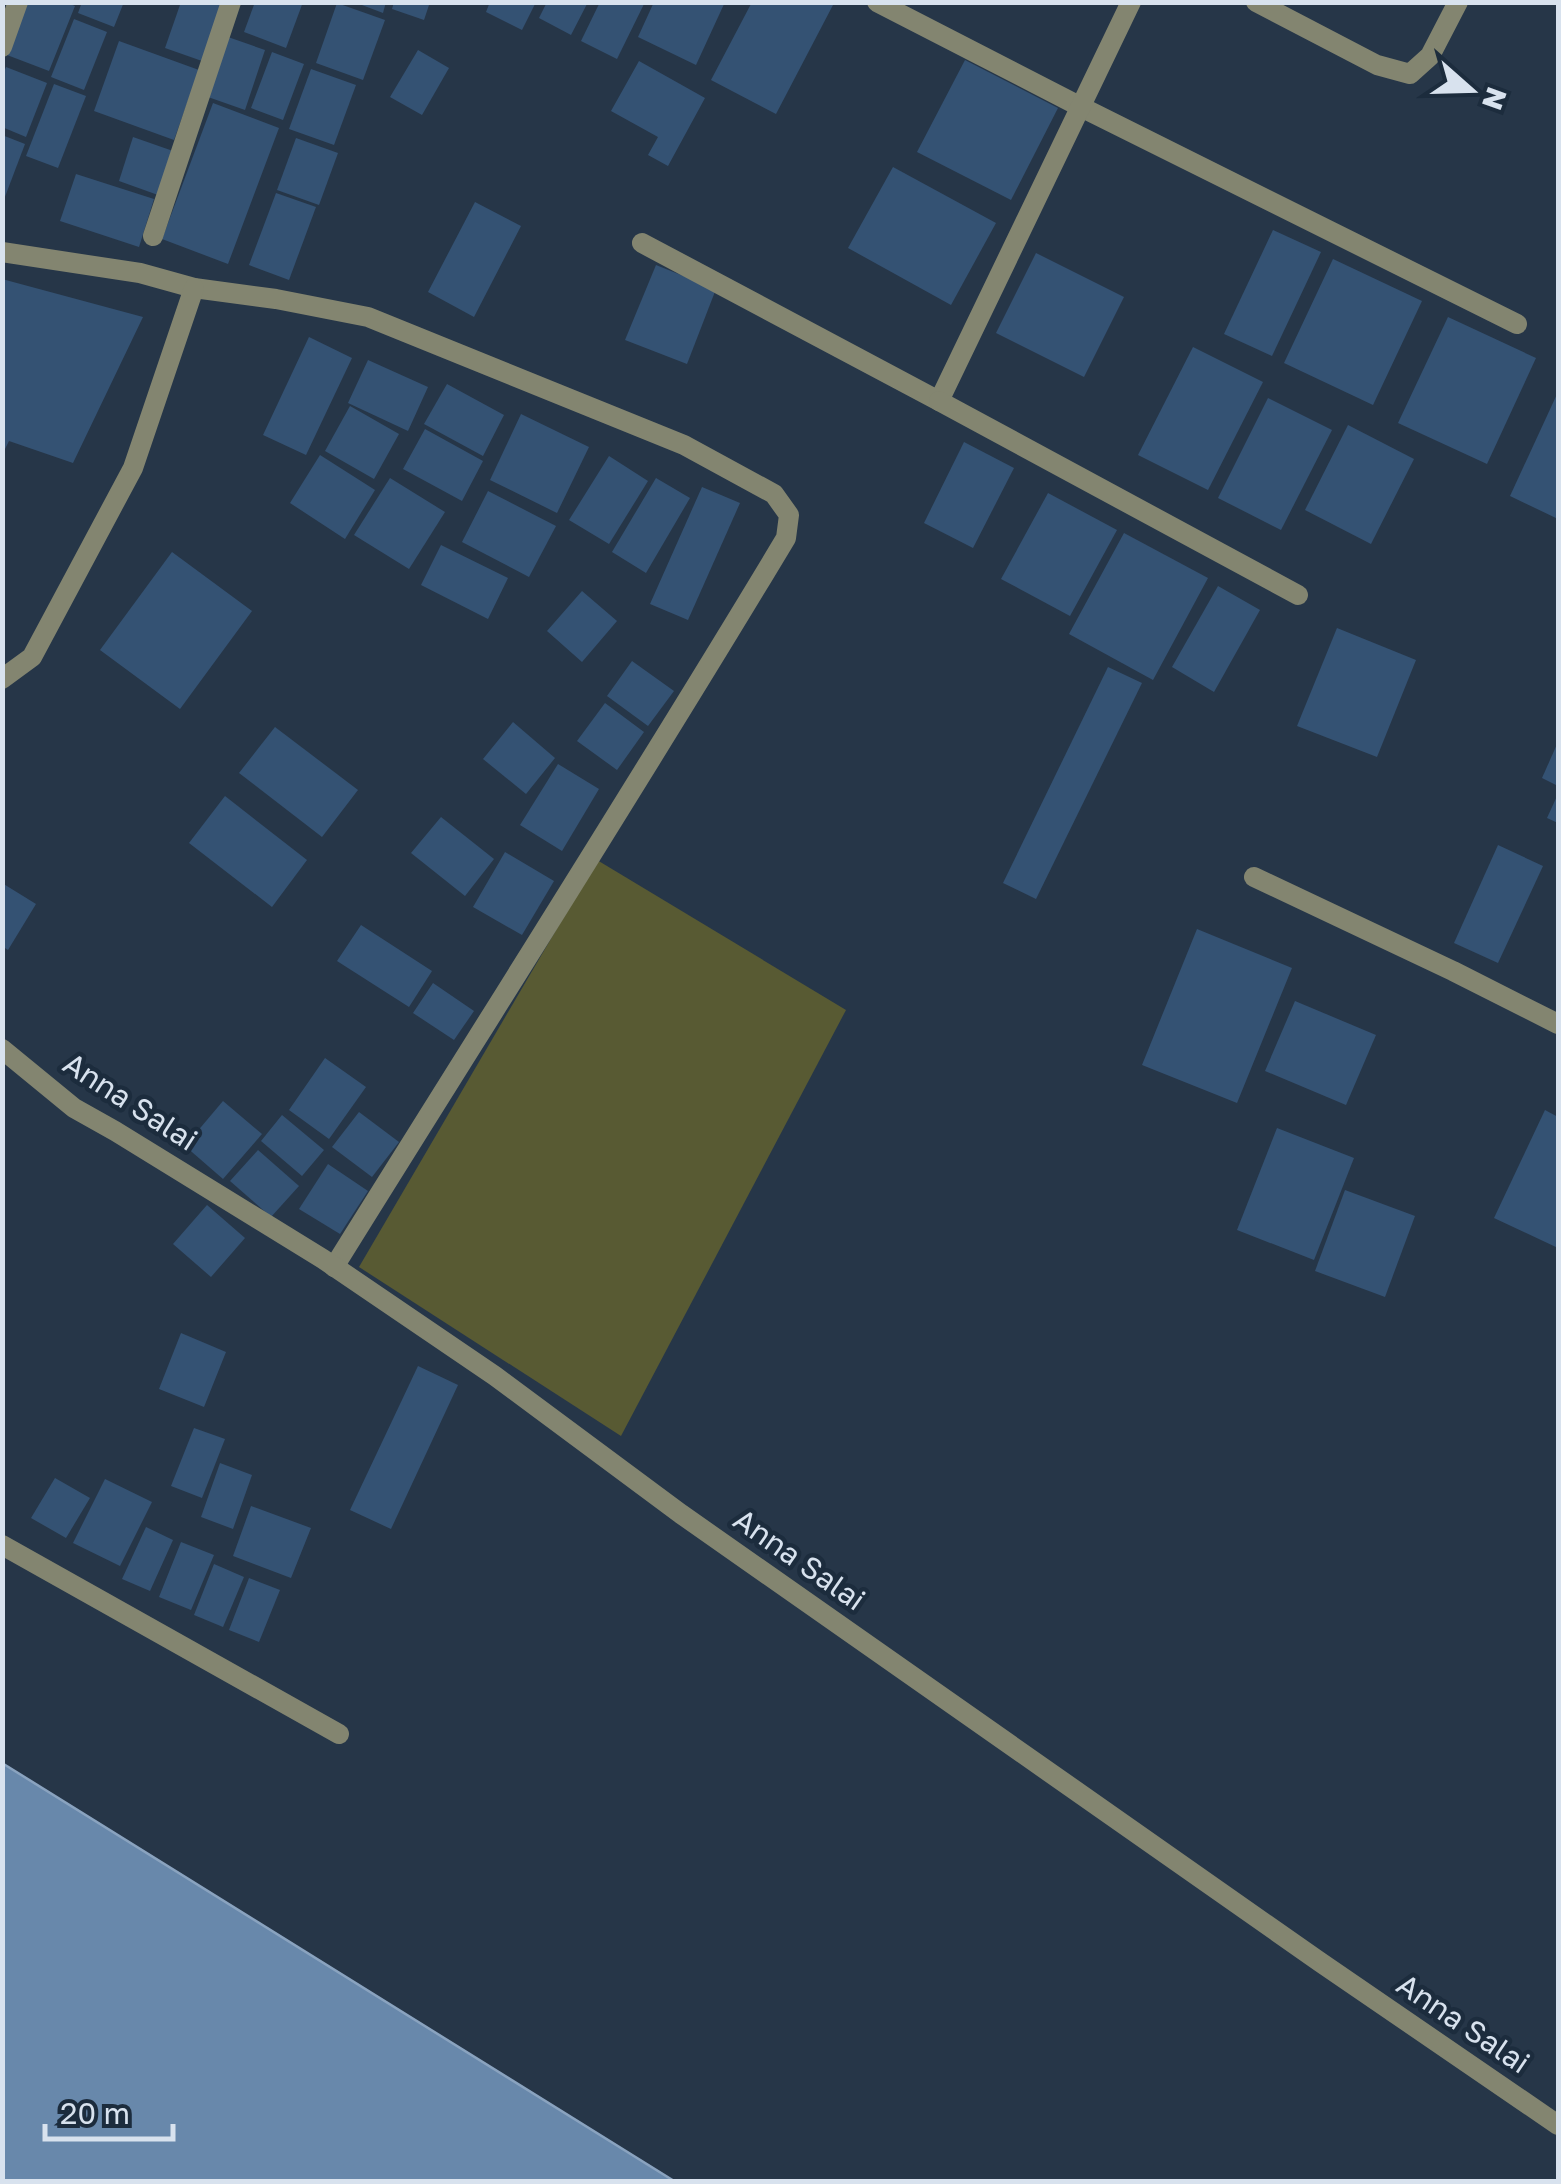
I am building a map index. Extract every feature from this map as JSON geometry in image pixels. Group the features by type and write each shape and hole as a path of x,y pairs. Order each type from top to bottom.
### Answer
{"street":[{"path":"2,47 18,2"},
{"path":"153,236 232,2"},
{"path":"877,2 1517,324"},
{"path":"939,402 1131,2"},
{"path":"1256,2 1378,65 1410,74 1430,56 1458,2"},
{"path":"642,243 1298,595"},
{"path":"2,252 140,273 194,288 276,298 368,317 684,446 774,494 789,514 786,538 682,712 334,1267"},
{"path":"2,679 32,656 133,468 194,288"},
{"path":"1254,877 1558,1024"},
{"name":"Anna Salai","path":"2,1050 74,1108 334,1267 495,1376 681,1514 1558,2125"},
{"path":"2,1545 339,1734"}],"green space":[{"path":"597,860 846,1010 621,1436 359,1267"}],"water":[{"path":"2,1763 674,2181 3,2181"}],"building":[{"path":"27,2 65,2 75,6 49,71 7,55"},
{"path":"82,2 124,2 114,27 78,13"},
{"path":"181,2 223,2 202,61 165,48"},
{"path":"255,2 303,2 286,48 244,32"},
{"path":"354,2 386,2 383,13"},
{"path":"394,2 430,2 424,20 392,9"},
{"path":"490,2 536,2 522,30 486,12"},
{"path":"547,2 588,2 571,35 539,18"},
{"path":"600,2 645,2 617,59 581,41"},
{"path":"654,2 725,2 696,65 638,37"},
{"path":"752,2 833,5 776,114 711,80"},
{"path":"337,3 385,20 363,80 316,63"},
{"path":"74,19 107,32 84,90 51,77"},
{"path":"228,37 265,50 245,110 208,97"},
{"path":"119,41 199,70 174,140 94,111"},
{"path":"418,50 449,68 422,115 390,97"},
{"path":"272,52 304,64 283,120 251,108"},
{"path":"965,60 1058,108 1011,200 917,152"},
{"path":"639,61 705,98 668,166 648,155 658,137 611,111"},
{"path":"6,67 47,83 26,137 2,127 2,77"},
{"path":"311,69 356,85 334,145 289,129"},
{"path":"54,84 86,96 58,168 26,156"},
{"path":"213,103 279,128 228,264 162,239"},
{"path":"2,135 25,144 3,202 2,202"},
{"path":"133,137 173,151 158,195 119,181"},
{"path":"296,138 338,153 319,205 277,190"},
{"path":"893,167 996,223 951,305 848,248"},
{"path":"76,174 154,199 139,247 60,221"},
{"path":"276,193 316,207 289,280 249,265"},
{"path":"475,202 521,226 474,317 428,292"},
{"path":"1273,230 1321,252 1272,356 1224,334"},
{"path":"1036,253 1124,297 1084,377 996,333"},
{"path":"1333,259 1422,301 1373,405 1284,363"},
{"path":"656,265 716,289 687,364 625,340"},
{"path":"2,279 143,317 73,463 9,441 2,455"},
{"path":"1448,317 1536,358 1487,464 1398,423"},
{"path":"309,337 352,358 306,455 263,435"},
{"path":"1193,347 1263,382 1208,490 1138,455"},
{"path":"368,360 428,387 408,431 348,403"},
{"path":"447,384 504,415 483,456 424,424"},
{"path":"1558,392 1558,519 1510,496"},
{"path":"1268,398 1332,430 1281,530 1218,498"},
{"path":"350,406 399,434 374,479 325,451"},
{"path":"521,414 589,447 557,513 490,480"},
{"path":"1348,425 1414,459 1371,544 1305,510"},
{"path":"425,429 483,461 462,501 403,469"},
{"path":"964,442 1014,468 973,548 924,523"},
{"path":"320,455 375,490 345,539 290,503"},
{"path":"609,456 648,481 609,544 569,520"},
{"path":"390,478 445,512 409,569 354,535"},
{"path":"656,478 690,498 646,573 612,552"},
{"path":"702,487 740,503 688,620 650,604"},
{"path":"488,491 556,526 529,577 462,542"},
{"path":"1048,493 1117,530 1070,616 1001,579"},
{"path":"1124,533 1208,578 1153,680 1069,634"},
{"path":"441,545 508,578 488,619 421,585"},
{"path":"172,552 252,611 180,709 100,650"},
{"path":"1218,586 1260,610 1214,692 1172,667"},
{"path":"582,591 617,621 582,662 547,631"},
{"path":"1337,628 1416,660 1377,757 1297,726"},
{"path":"632,661 674,691 648,726 607,696"},
{"path":"1108,667 1142,683 1036,899 1003,883"},
{"path":"605,703 644,732 617,770 577,741"},
{"path":"513,722 555,758 526,794 483,759"},
{"path":"275,727 358,790 322,837 239,773"},
{"path":"1558,742 1558,786 1542,778"},
{"path":"558,764 599,789 562,851 520,825"},
{"path":"1558,794 1558,823 1547,818"},
{"path":"225,796 307,860 272,907 189,843"},
{"path":"441,817 494,859 465,896 411,853"},
{"path":"1498,845 1543,866 1498,963 1454,943"},
{"path":"505,852 554,881 522,935 473,907"},
{"path":"2,883 36,904 8,950 2,946"},
{"path":"361,925 432,971 409,1007 337,961"},
{"path":"1197,929 1292,968 1237,1103 1142,1065"},
{"path":"433,983 474,1011 454,1040 413,1013"},
{"path":"1295,1001 1376,1035 1346,1105 1265,1071"},
{"path":"325,1058 366,1087 329,1139 289,1110"},
{"path":"223,1101 262,1134 223,1179 185,1146"},
{"path":"1545,1110 1558,1117 1558,1248 1494,1218"},
{"path":"359,1112 399,1142 372,1177 332,1147"},
{"path":"282,1115 324,1150 302,1176 261,1141"},
{"path":"1277,1128 1354,1158 1314,1260 1237,1230"},
{"path":"258,1150 299,1186 271,1217 230,1181"},
{"path":"328,1164 368,1191 340,1234 299,1209"},
{"path":"1345,1190 1415,1216 1385,1297 1315,1271"},
{"path":"207,1205 245,1238 211,1277 173,1244"},
{"path":"181,1333 226,1352 204,1407 159,1389"},
{"path":"418,1366 458,1385 391,1529 350,1510"},
{"path":"194,1428 225,1439 202,1498 171,1486"},
{"path":"220,1463 252,1475 233,1529 201,1517"},
{"path":"55,1478 90,1498 66,1538 31,1518"},
{"path":"105,1479 152,1502 120,1566 73,1543"},
{"path":"251,1506 311,1528 291,1578 233,1556"},
{"path":"146,1527 173,1540 150,1591 122,1579"},
{"path":"181,1542 214,1555 191,1610 159,1597"},
{"path":"214,1564 244,1577 223,1627 194,1615"},
{"path":"249,1578 280,1590 259,1642 229,1630"}]}
